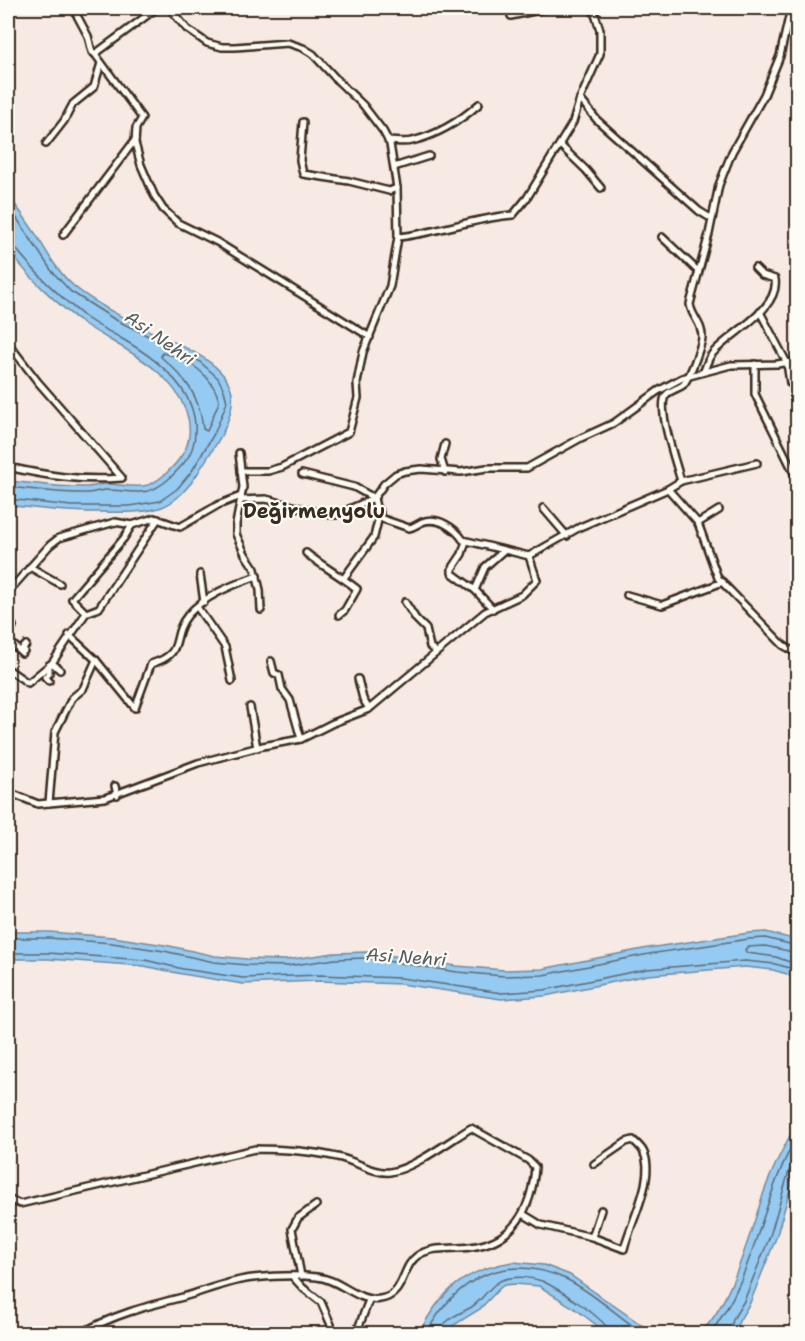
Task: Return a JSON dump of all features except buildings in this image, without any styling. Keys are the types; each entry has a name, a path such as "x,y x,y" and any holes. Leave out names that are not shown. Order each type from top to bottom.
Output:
{"street":[{"path":"73,8 88,36 92,52 142,118 136,128 135,140 141,165 163,209 178,223 218,242 370,337"},
{"path":"95,54 157,8"},
{"path":"169,8 187,29 207,43 222,47 288,43 313,54 363,105 388,141 394,167 398,237 390,286 363,352 357,383 356,408 349,432 282,467 268,471 241,471"},
{"path":"511,16 548,8"},
{"path":"398,237 416,235 486,217 513,215 527,198 573,122 580,99 600,54 600,30 593,8"},
{"path":"681,481 664,415 664,400 667,394 685,383 702,339 702,331 690,309 690,304 719,185 732,152 764,95 780,56 790,8"},
{"path":"46,144 64,121 73,104 94,87 101,63"},
{"path":"580,99 597,120 699,211 712,219"},
{"path":"388,141 410,141 440,130 464,118 479,104"},
{"path":"303,122 300,160 303,174 389,190 397,188"},
{"path":"63,235 135,140"},
{"path":"560,145 586,170 601,189"},
{"path":"394,167 429,156"},
{"path":"662,237 698,271"},
{"path":"704,371 711,355 769,302 776,287 775,279 762,275 755,268"},
{"path":"760,312 787,363 790,383 798,383"},
{"path":"8,343 38,382 122,478 91,480 54,477 8,467"},
{"path":"8,592 59,538 115,522 132,525 154,518 180,527 218,505 241,498 266,499 320,513 336,514 374,498 384,484 400,472 416,469 461,472 487,468 527,468 581,438 606,428 658,391 688,376 731,365 798,361"},
{"path":"755,364 754,394 798,481"},
{"path":"445,444 441,459 445,472"},
{"path":"239,453 243,487 236,534 255,569 261,610"},
{"path":"380,518 409,528 428,521 447,525 456,530 466,541 529,556 580,527 668,489 681,481 757,463"},
{"path":"302,474 354,487 374,498 380,512 374,537 344,578"},
{"path":"668,489 698,523 718,578 783,645 798,654"},
{"path":"543,508 567,536"},
{"path":"698,523 719,510"},
{"path":"8,669 28,683 50,664 86,614 99,608 158,519"},
{"path":"86,614 72,599 124,538 132,525"},
{"path":"466,541 452,573 475,590 493,609"},
{"path":"475,590 485,567 503,551"},
{"path":"306,553 322,566 344,578 357,590 345,610 339,615"},
{"path":"8,792 38,804 87,801 117,795 198,763 301,739 369,709 485,612 522,595 537,580 529,556"},
{"path":"30,567 60,584"},
{"path":"200,574 204,602"},
{"path":"69,635 96,660 135,708 151,664 171,656 188,616 204,602 230,586 257,576"},
{"path":"627,595 662,605 723,582"},
{"path":"405,602 426,629 430,647 436,652"},
{"path":"197,607 225,647 232,681"},
{"path":"8,618 13,626 8,638 22,653 26,645"},
{"path":"49,803 55,732 72,698 83,688 96,660"},
{"path":"271,661 274,673 279,675 282,689 290,699 301,739"},
{"path":"50,664 60,670"},
{"path":"49,681 45,677 49,673 50,664"},
{"path":"358,679 363,699 369,709"},
{"path":"250,707 256,748"},
{"path":"115,786 117,795"},
{"path":"8,1199 20,1204 30,1202 255,1149 275,1149 337,1157 388,1172 404,1168 471,1128 528,1160 535,1167 530,1199 523,1214 507,1233 496,1240 468,1248 432,1249 420,1254 409,1265 404,1280 396,1291 384,1299 369,1300 332,1280 319,1277 252,1278 129,1311 80,1334"},
{"path":"523,1214 542,1225 592,1237 624,1249 647,1177 643,1151 633,1140 626,1142 594,1164"},
{"path":"301,1276 292,1229 298,1218 316,1205"},
{"path":"592,1237 601,1210"},
{"path":"293,1277 321,1302 335,1334"},
{"path":"356,1334 369,1300"}],"water":[{"name":"Asi Nehri","path":"8,195 54,263 75,287 115,313 200,355 225,377 231,389 232,404 227,423 195,478 167,505 147,511 86,512 8,505 8,481 76,487 107,484 143,486 153,483 172,468 185,450 189,439 189,422 178,395 156,370 75,317 44,290 16,259 7,239"},
{"path":"8,932 49,932 113,937 215,956 247,959 286,960 334,953 368,952 457,966 504,970 542,969 648,948 766,932 797,940 797,982 787,974 745,967 648,975 545,996 501,999 401,984 319,981 243,984 144,966 48,959 8,959"},
{"path":"797,1123 797,1166 776,1238 750,1303 739,1321 736,1333 699,1333 721,1306 730,1287 747,1245 768,1180"},
{"path":"513,1262 544,1265 570,1275 653,1333 607,1333 574,1308 539,1286 515,1284 504,1285 480,1309 444,1333 419,1333 436,1305 456,1284 481,1270"}],"district":[{"name":"Değirmenyolu","path":"314,511"}]}
